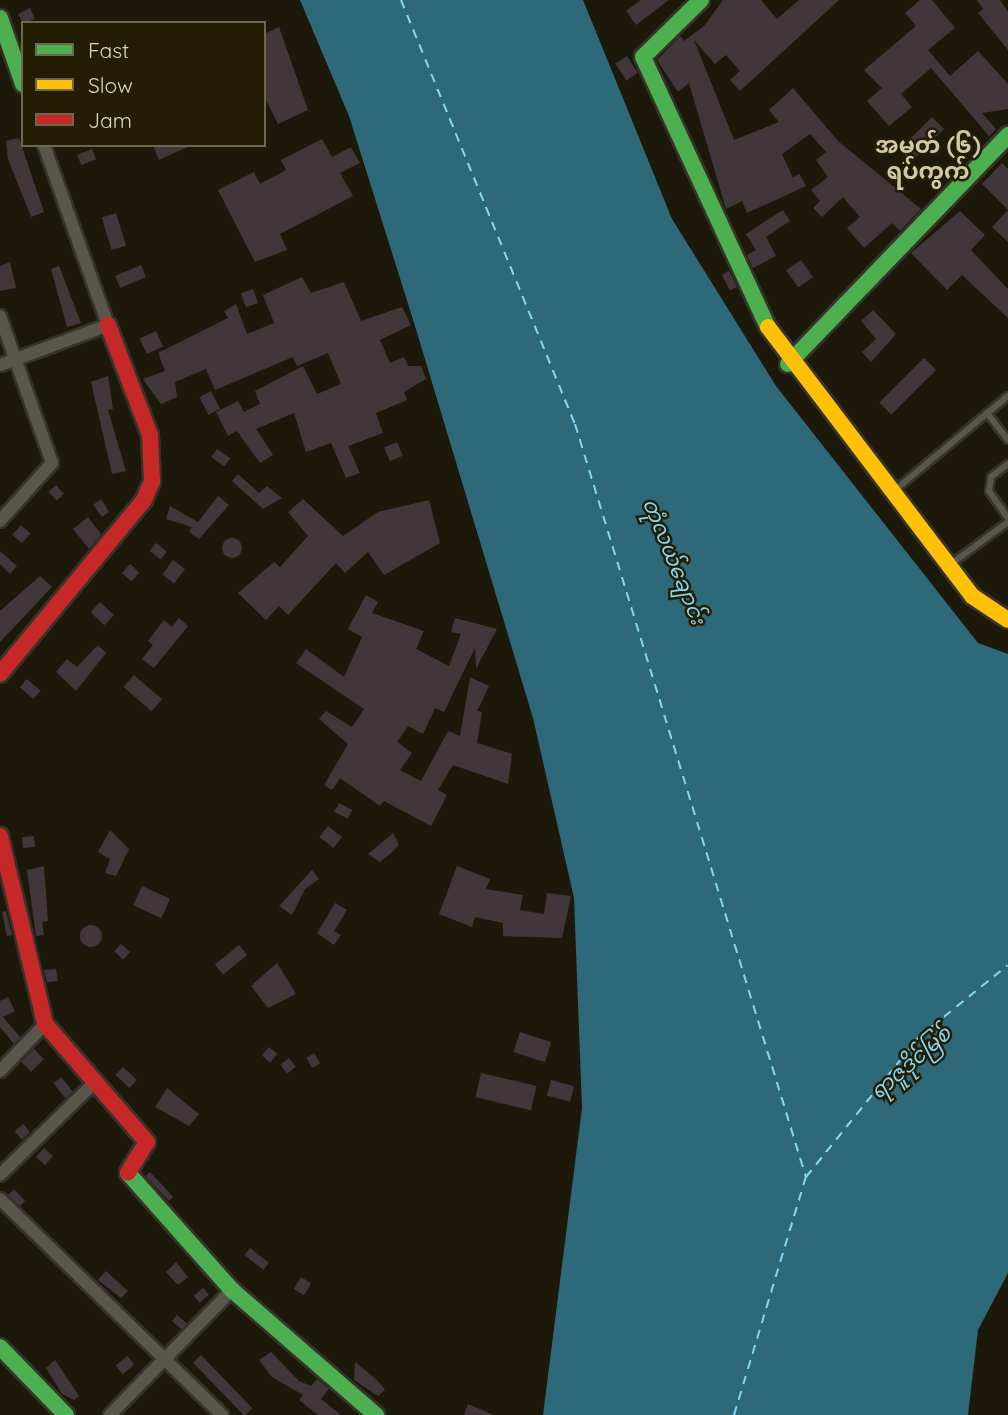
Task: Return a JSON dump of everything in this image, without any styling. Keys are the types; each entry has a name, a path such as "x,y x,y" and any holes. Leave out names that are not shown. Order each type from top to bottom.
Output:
{"street":[{"path":"701,0 643,57 788,364 948,566 984,607 1008,620"},
{"path":"0,18 21,78"},
{"path":"788,364 1008,135"},
{"path":"0,674 144,500 152,481 150,435 45,147"},
{"path":"0,316 52,463 0,521"},
{"path":"0,365 108,325"},
{"path":"0,836 45,1024 93,1084 147,1143 128,1173 232,1290 376,1415"},
{"path":"0,1071 45,1024"},
{"path":"0,1175 93,1084"},
{"path":"0,1199 222,1415"},
{"path":"110,1415 232,1290"},
{"path":"0,1347 66,1415"}],"lane":[{"path":"891,494 1008,396"},
{"path":"987,413 1008,440"},
{"path":"948,566 1008,520 989,491 991,477 1008,464"}],"water":[{"path":"300,0 583,0 672,219 776,386 978,643 1008,654 1008,1273 978,1330 968,1415 543,1415 582,1108 574,898 533,718 415,326 349,116"}],"building":[{"path":"641,0 669,0 636,25 626,11"},
{"path":"723,0 761,0 777,19 799,0 839,0 740,91 730,80 740,71 726,55 715,64 694,40 734,140 779,122 769,110 793,88 838,141 921,209 900,231 892,223 864,248 847,228 860,217 843,197 822,217 813,208 820,201 811,190 828,177 816,160 826,152 810,134 782,154 793,178 799,174 806,186 747,213 742,201 726,209 689,83 678,92 657,60 680,36 684,41 704,26"},
{"path":"920,0 932,0 955,28 928,50 950,76 978,51 1008,84 1008,109 982,113 996,129 989,136 931,68 901,94 912,107 889,126 867,101 882,88 864,70 916,26 905,13"},
{"path":"977,0 1000,0 1008,11 1008,50 978,13 983,9"},
{"path":"30,8 35,19 22,21 18,14"},
{"path":"279,27 308,110 278,124 266,100 266,33"},
{"path":"627,56 638,73 626,80 615,64"},
{"path":"932,117 944,129 916,157 904,145"},
{"path":"19,138 44,212 31,217 8,159 6,141"},
{"path":"322,139 332,157 351,147 360,163 340,173 353,196 280,234 287,250 255,262 218,190 254,172 260,184 286,170 281,160"},
{"path":"154,147 188,147 159,160"},
{"path":"92,149 96,159 81,165 77,155"},
{"path":"1002,163 1008,169 1008,210 982,184"},
{"path":"783,210 790,221 766,237 776,256 753,268 747,255 756,250 746,234"},
{"path":"1008,210 1008,242 992,227"},
{"path":"960,211 985,235 971,250 1008,289 1008,318 962,275 947,290 911,253"},
{"path":"116,213 126,246 112,250 102,217"},
{"path":"801,260 813,277 798,288 786,270"},
{"path":"10,262 16,288 0,291 0,266"},
{"path":"141,265 146,277 120,288 115,276"},
{"path":"59,266 81,323 67,327 51,269"},
{"path":"729,271 737,287 730,291 722,275"},
{"path":"302,277 311,293 344,282 361,321 402,307 411,325 380,340 390,363 404,357 408,366 421,366 426,379 404,392 407,400 376,413 383,433 348,446 360,473 346,478 331,443 306,452 294,413 256,429 273,455 260,463 237,431 228,436 216,412 238,401 244,412 260,404 255,391 303,366 317,394 341,384 328,353 297,366 293,357 215,390 206,369 175,382 177,397 161,404 143,379 165,371 158,353 228,318 224,311 236,304 247,334 274,323 263,295"},
{"path":"253,289 258,303 246,308 241,293"},
{"path":"873,310 896,334 871,362 862,352 876,339 861,321"},
{"path":"156,331 163,346 147,354 140,339"},
{"path":"924,358 936,370 891,415 879,403"},
{"path":"108,376 113,409 108,410 126,471 112,474 91,382"},
{"path":"211,391 220,409 208,415 199,397"},
{"path":"397,442 403,456 390,461 384,447"},
{"path":"217,449 230,458 224,466 211,457"},
{"path":"238,474 259,493 267,486 282,498 263,509 232,481"},
{"path":"56,485 64,494 57,501 49,492"},
{"path":"218,496 229,505 199,539 189,532 192,527 166,519 170,506 198,522"},
{"path":"101,499 109,512 102,517 93,505"},
{"path":"303,499 343,536 378,512 429,500 440,543 384,575 368,552 345,573 336,563 288,615 279,606 266,620 238,593 274,562 280,567 308,536 288,512"},
{"path":"88,517 101,534 89,549 73,529"},
{"path":"21,525 31,534 22,543 12,535"},
{"path":"232,538 239,541 242,548 239,555 232,558 225,555 222,548 225,541"},
{"path":"156,543 167,552 161,560 150,551"},
{"path":"0,551 17,566 10,574 0,564"},
{"path":"173,560 185,569 174,583 162,574"},
{"path":"130,564 140,573 132,582 122,573"},
{"path":"40,576 52,587 0,642 0,611"},
{"path":"366,595 378,602 372,613 424,631 416,649 449,666 461,634 451,632 455,618 497,629 476,669 475,648 444,712 435,708 423,734 408,726 397,742 412,753 400,770 421,781 448,731 460,736 470,677 489,686 477,711 482,712 477,743 512,754 508,784 453,765 438,790 447,795 431,826 384,801 380,806 340,778 332,790 324,785 348,744 319,719 326,711 352,727 364,709 296,663 306,649 344,677 362,637 348,629"},
{"path":"100,602 114,615 104,625 90,612"},
{"path":"179,618 188,626 154,668 142,659 153,645 148,641 164,620 172,627"},
{"path":"98,645 106,653 76,691 56,672 67,659 77,667"},
{"path":"134,675 162,699 151,711 124,687"},
{"path":"27,679 41,691 33,699 20,687"},
{"path":"339,803 352,810 348,819 334,812"},
{"path":"328,826 342,837 334,848 319,837"},
{"path":"110,830 129,849 116,876 105,873 110,859 98,852"},
{"path":"393,833 399,845 391,853 380,862 368,854"},
{"path":"34,836 35,847 23,848 22,837"},
{"path":"44,866 48,921 42,922 44,935 36,936 27,870"},
{"path":"457,866 490,879 486,889 523,895 520,910 544,914 547,893 571,896 562,938 503,936 503,923 475,917 472,927 439,914"},
{"path":"312,870 319,879 305,889 292,915 279,906"},
{"path":"142,886 170,899 161,918 133,905"},
{"path":"335,903 347,910 334,931 341,935 334,945 317,933"},
{"path":"6,911 12,935 7,936 2,912"},
{"path":"91,925 99,928 102,936 99,944 91,947 83,944 80,936 83,928"},
{"path":"121,944 130,952 123,959 114,951"},
{"path":"239,945 247,955 223,975 215,965"},
{"path":"277,963 296,994 268,1008 251,986"},
{"path":"56,969 58,981 47,982 44,970"},
{"path":"8,997 15,1011 3,1017 20,1037 14,1044 0,1027 0,1001"},
{"path":"520,1032 551,1042 545,1062 514,1052"},
{"path":"269,1047 277,1054 270,1063 262,1055"},
{"path":"34,1049 44,1059 31,1072 21,1062"},
{"path":"314,1053 320,1063 312,1068 306,1058"},
{"path":"289,1058 296,1067 287,1073 280,1065"},
{"path":"123,1067 137,1080 129,1088 115,1075"},
{"path":"481,1073 537,1086 531,1110 475,1097"},
{"path":"61,1077 73,1092 65,1098 53,1083"},
{"path":"551,1080 574,1086 570,1102 547,1095"},
{"path":"167,1088 199,1114 189,1126 155,1107"},
{"path":"23,1124 30,1132 22,1140 15,1131"},
{"path":"44,1148 53,1156 45,1165 36,1157"},
{"path":"150,1172 173,1197 169,1201 146,1176"},
{"path":"14,1189 25,1201 20,1206 8,1195"},
{"path":"250,1248 269,1263 263,1270 244,1255"},
{"path":"176,1262 188,1277 178,1285 166,1272"},
{"path":"106,1271 128,1291 121,1298 98,1280"},
{"path":"301,1277 311,1283 304,1295 294,1289"},
{"path":"203,1288 209,1295 200,1303 194,1296"},
{"path":"177,1315 187,1323 182,1329 172,1321"},
{"path":"271,1352 299,1381 311,1386 317,1379 329,1389 321,1399 341,1415 318,1415 299,1400 303,1395 272,1377 259,1360"},
{"path":"201,1355 252,1408 244,1415 193,1363"},
{"path":"127,1356 134,1364 123,1374 116,1366"},
{"path":"55,1360 79,1396 74,1400 62,1394 46,1368"},
{"path":"355,1362 385,1390 378,1396 354,1380"},
{"path":"468,1404 494,1415 464,1415"}],"ferry route":[{"path":"401,0 575,424 806,1177"},
{"path":"734,1415 806,1177 919,1037 1008,965"}],"traffic: fast":[{"path":"701,0 643,57 768,327"},
{"path":"0,18 21,78"},
{"path":"788,364 1008,135"},
{"path":"128,1173 232,1290 376,1415"},
{"path":"0,1347 66,1415"}],"traffic: slow":[{"path":"768,327 972,596 1008,620"}],"traffic: jam":[{"path":"0,674 144,500 152,481 150,435 108,325"},
{"path":"0,836 45,1024 147,1142 128,1173"}],"district":[{"name":"အမှတ် (၆) ရပ်ကွက်","path":"928,158"}],"water label":[{"name":"တုံလယ်ချောင်း","path":"675,561"},
{"name":"ရာဇူဒိုင်မြစ်","path":"910,1062"}]}
